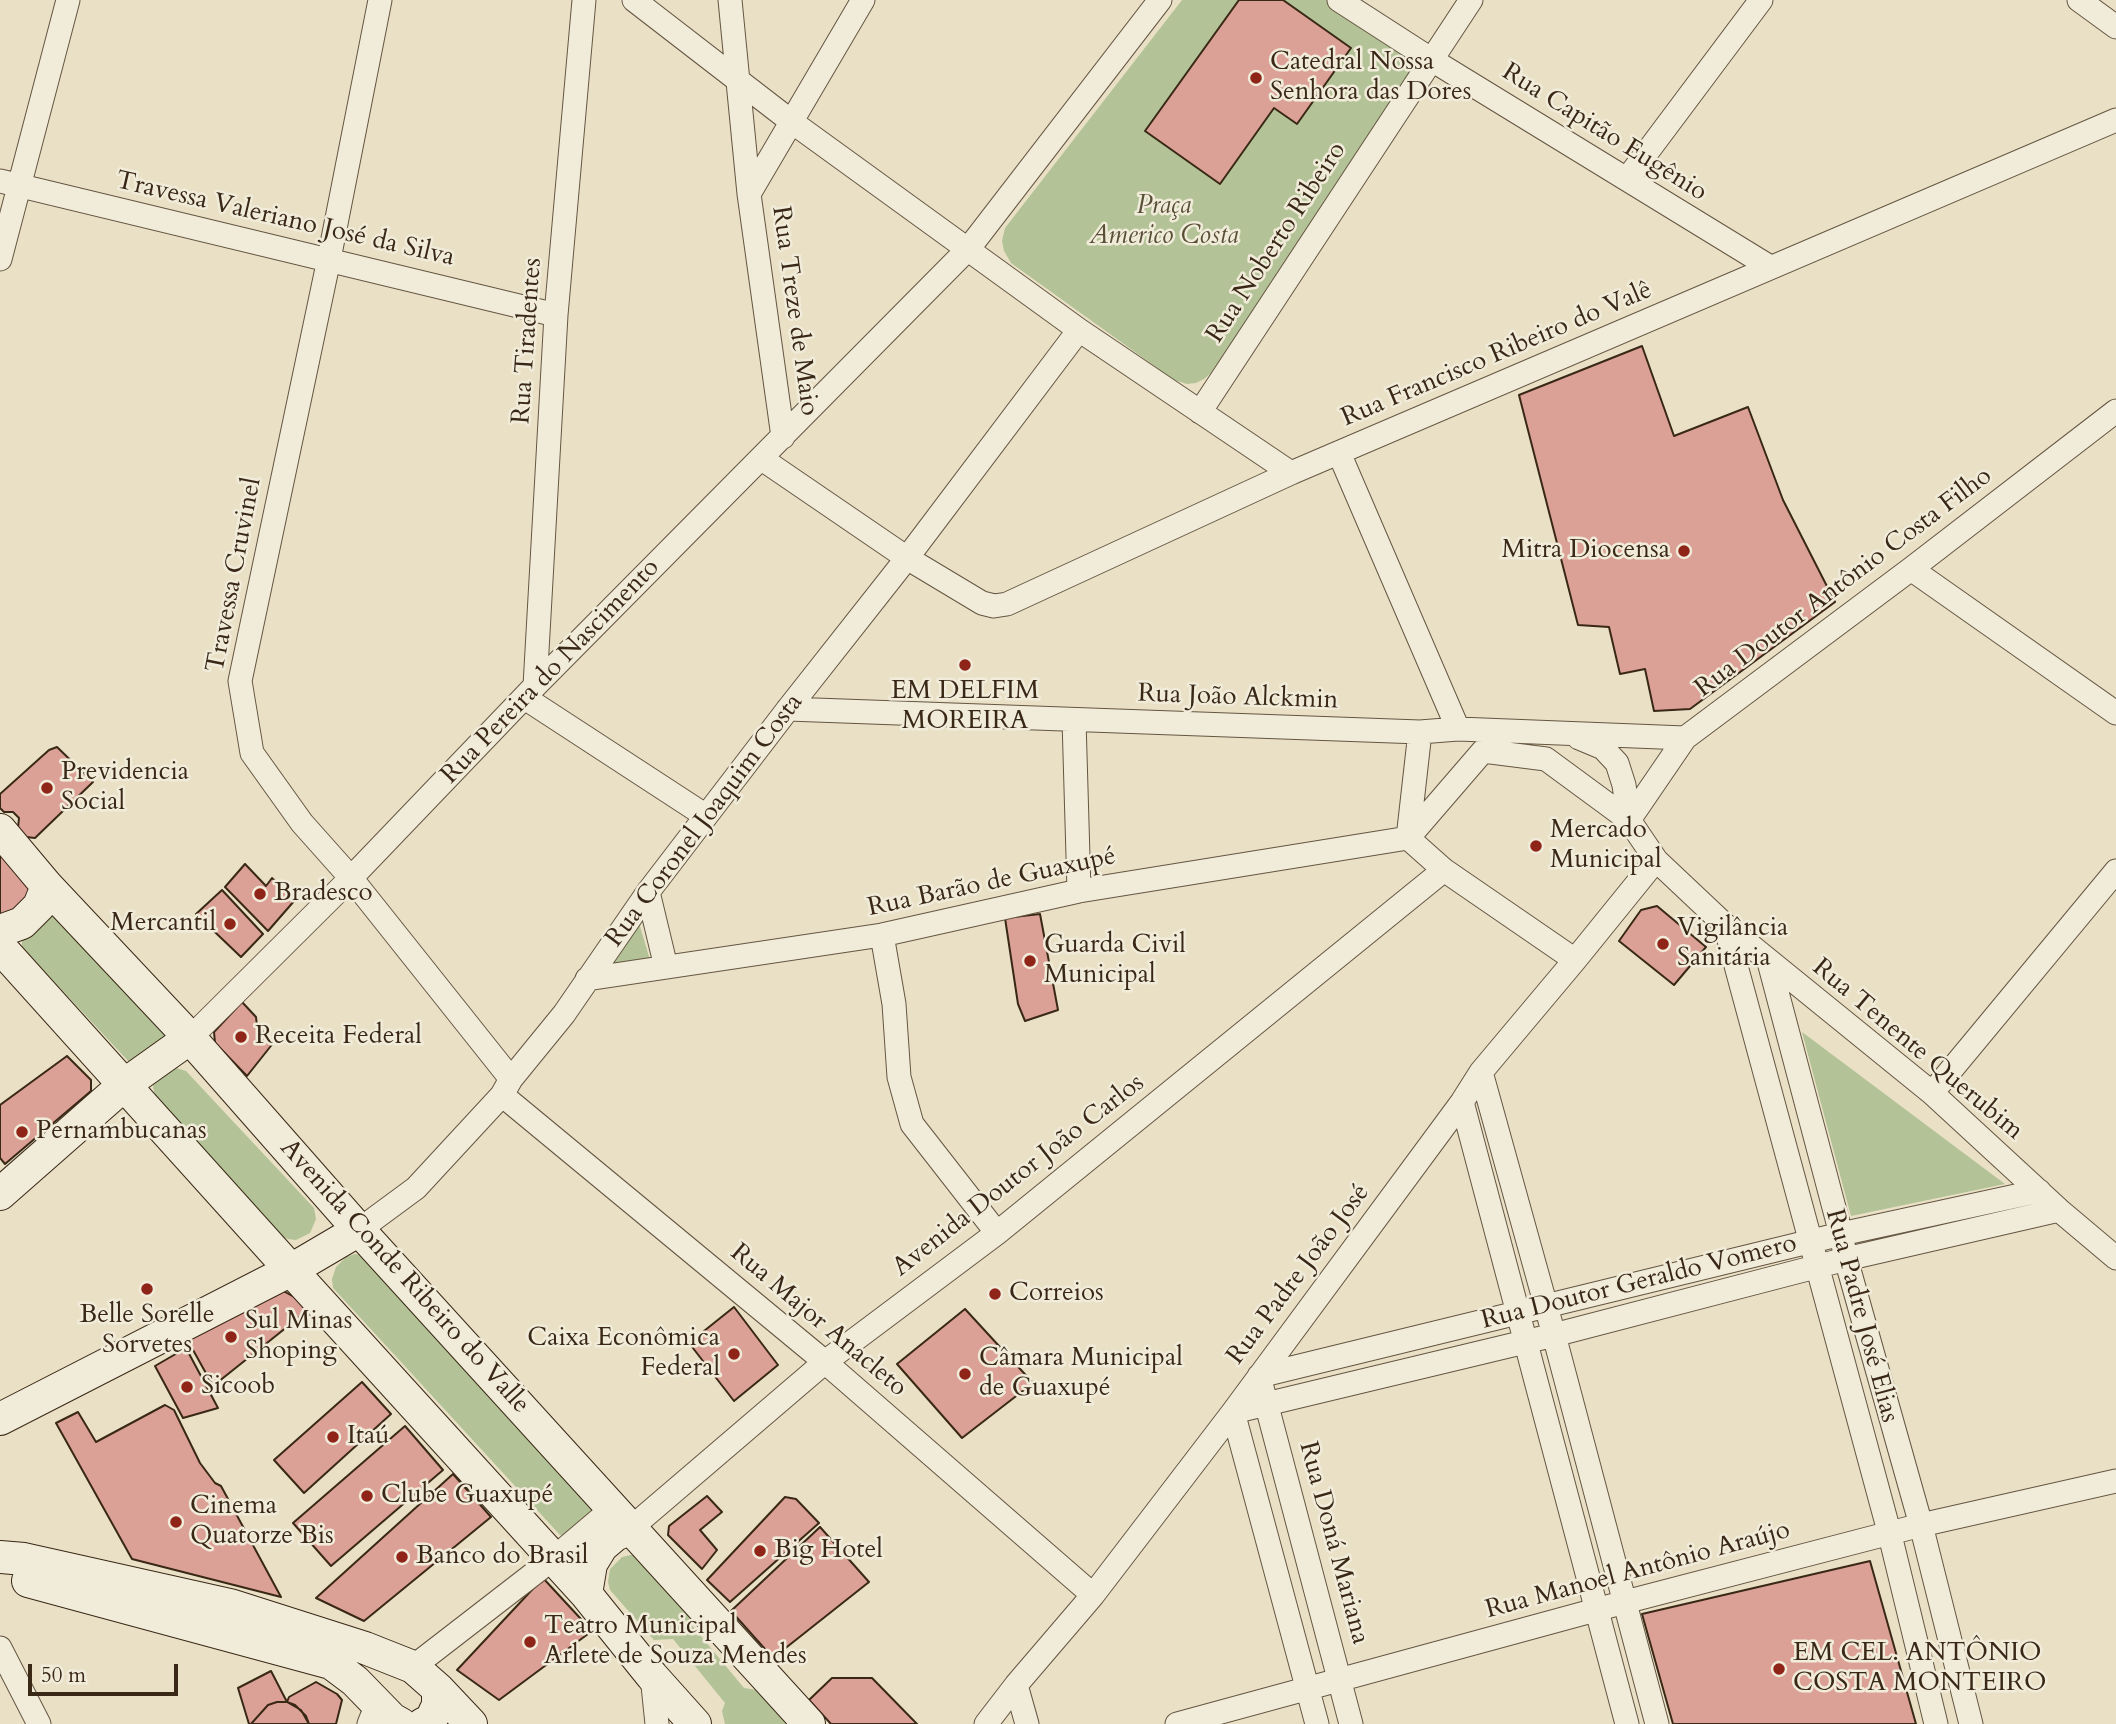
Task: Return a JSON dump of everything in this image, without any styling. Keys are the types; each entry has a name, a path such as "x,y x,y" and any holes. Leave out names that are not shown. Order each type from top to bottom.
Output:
{"main road":[{"name":"Avenida Conde Ribeiro do Valle","path":"0,830 47,886 190,1038 359,1230 809,1724"},
{"path":"0,931 22,923 39,906 47,886"},
{"path":"0,947 554,1558 695,1724"},
{"name":"Rua Pereira do Nascimento","path":"0,1194 124,1085 190,1038"},
{"name":"Rua Coronel Joaquim Costa","path":"0,1419 291,1270 359,1230"},
{"path":"586,1594 591,1564 602,1546 615,1535 622,1518"},
{"path":"0,1557 24,1559 230,1605 365,1648 410,1666 438,1689 471,1724"},
{"path":"0,1570 26,1580 331,1663 355,1681 373,1714 401,1724"},
{"path":"373,1714 384,1681 410,1666"},
{"path":"423,1724 431,1720 438,1705 438,1689"}],"street":[{"path":"0,260 9,183 68,0"},
{"name":"Travessa Cruvinel","path":"380,0 329,259 240,681 252,753 302,823 351,878 507,1087"},
{"name":"Rua Tiradentes","path":"530,692 556,315 584,0"},
{"path":"634,0 792,122 1079,330 1291,474"},
{"name":"Rua Treze de Maio","path":"730,0 749,194 783,436"},
{"name":"Rua Treze de Maio","path":"749,194 863,0"},
{"name":"Rua Pereira do Nascimento","path":"190,1038 351,878 530,692 969,248 1160,0"},
{"name":"Rua Capitão Eugênio","path":"1339,0 1770,267"},
{"name":"Rua Noberto Ribeiro","path":"1200,412 1471,0"},
{"path":"1627,179 1761,0"},
{"path":"2079,0 2116,27"},
{"name":"Rua Francisco Ribeiro do Valê","path":"762,459 907,558 982,603 994,606 1007,604 1339,453 2116,120"},
{"name":"Travessa Valeriano José da Silva","path":"9,183 556,315"},
{"name":"Rua Coronel Joaquim Costa","path":"359,1230 416,1188 507,1087 564,1014 648,892 907,558 1079,330"},
{"name":"Rua Doutor Antônio Costa Filho","path":"1629,820 1685,738 2116,411"},
{"path":"1339,453 1458,730"},
{"path":"1911,569 2116,713"},
{"path":"530,692 706,816"},
{"name":"Rua João Alckmin","path":"788,709 1420,732 1458,730 1685,738"},
{"path":"1074,720 1079,891"},
{"path":"1408,838 1420,732"},
{"path":"1571,734 1603,748 1617,763 1624,785 1629,820"},
{"path":"1408,838 1483,751 1546,759 1629,820"},
{"name":"Rua Tenente Querubim","path":"1629,820 1656,860 1725,925 1932,1093 2059,1210 2116,1258"},
{"path":"1408,838 1444,870 1575,960"},
{"name":"Rua Barão de Guaxupé","path":"587,979 882,936 1079,891 1408,838"},
{"name":"Rua Padre João José","path":"986,1724 1093,1595 1233,1412 1462,1102 1481,1072 1656,860"},
{"name":"Avenida Doutor João Carlos","path":"410,1666 554,1558 622,1518 997,1233 1444,870"},
{"path":"1932,1093 2116,871"},
{"path":"648,892 666,967"},
{"name":"Rua Padre José Elias","path":"1725,925 1890,1535 1936,1724"},
{"path":"882,936 894,1004 899,1077 912,1124 997,1233"},
{"name":"Rua Padre José Elias","path":"1769,962 1846,1259 1921,1525 1970,1724"},
{"path":"1481,1072 1657,1724"},
{"name":"Rua Major Anacleto","path":"507,1087 1093,1595"},
{"path":"1462,1102 1627,1724"},
{"name":"Rua Doutor Geraldo Vomero","path":"1259,1376 1841,1234 2039,1191"},
{"name":"Rua Doutor Geraldo Vomero","path":"1233,1412 1554,1335 1846,1259 2059,1210"},
{"name":"Rua Doná Mariana","path":"1259,1376 1351,1724"},
{"path":"1233,1412 1317,1724"},
{"name":"Rua Manoel Antônio Araújo","path":"1177,1724 1921,1525 2116,1481"},
{"path":"0,1648 39,1724"},
{"path":"652,1676 657,1724"},
{"path":"1016,1685 1027,1724"}],"green space":[{"name":"Praça Americo Costa","path":"1182,0 1330,0 1419,60 1211,373 1196,383 1187,384 1174,380 1011,263 1002,241 1005,228"},
{"path":"50,914 54,914 166,1034 166,1039 129,1062 22,947 22,934"},
{"path":"639,923 650,960 608,965"},
{"path":"1802,1032 2005,1184 1851,1216"},
{"path":"173,1067 186,1071 314,1208 316,1219 310,1233 296,1240 281,1236 156,1100 154,1080"},
{"path":"364,1255 598,1506 569,1537 560,1535 333,1288 332,1279 336,1267 346,1257"},
{"path":"635,1554 692,1614 690,1623 744,1688 757,1690 787,1724 725,1724 722,1711 725,1703 673,1639 654,1640 610,1590 610,1569 622,1557"}],"building":[{"name":"Catedral Nossa Senhora das Dores","path":"1239,0 1283,0 1351,48 1297,124 1274,108 1220,184 1145,131"},
{"name":"Mitra Diocensa","path":"1642,346 1674,436 1748,407 1783,500 1835,602 1690,709 1654,711 1645,669 1620,674 1609,627 1578,625 1519,395"},
{"name":"Previdencia Social","path":"57,747 93,782 35,838 26,837 18,828 19,818 13,812 4,812 0,808 0,794 49,750"},
{"path":"0,842 30,883 27,910 0,915"},
{"name":"Bradesco","path":"245,864 266,886 272,878 295,900 268,931 225,887"},
{"name":"Mercantil","path":"222,890 263,934 241,957 196,914"},
{"name":"Vigilância Sanitária","path":"1657,906 1706,947 1674,985 1619,941 1641,910"},
{"name":"Guarda Civil Municipal","path":"1040,914 1058,1010 1025,1021 1018,1004 1005,918"},
{"name":"Receita Federal","path":"242,1002 256,1017 257,1026 274,1042 247,1076 215,1043 214,1032"},
{"name":"Pernambucanas","path":"67,1056 91,1080 91,1091 5,1164 0,1158 0,1105"},
{"name":"Sul Minas Shoping","path":"271,1284 312,1307 213,1386 182,1330"},
{"name":"Caixa Econômica Federal","path":"734,1307 778,1365 734,1401 689,1343"},
{"name":"Câmara Municipal de Guaxupé","path":"965,1309 1033,1383 962,1438 897,1364"},
{"name":"Sicoob","path":"186,1348 218,1408 183,1418 155,1366"},
{"name":"Itaú","path":"362,1382 391,1414 304,1493 274,1460"},
{"name":"Cinema Quatorze Bis","path":"165,1405 174,1410 200,1463 215,1483 221,1486 281,1597 132,1559 56,1423 78,1412 96,1442"},
{"name":"Clube Guaxupé","path":"405,1426 443,1470 331,1566 293,1523"},
{"name":"Banco do Brasil","path":"453,1474 491,1517 364,1621 316,1598"},
{"path":"707,1496 722,1512 700,1530 717,1550 702,1569 668,1535 669,1526"},
{"name":"Big Hotel","path":"785,1497 796,1499 819,1523 730,1602 707,1580"},
{"path":"820,1527 869,1582 773,1658 731,1611"},
{"name":"EM CEL. ANTÔNIO COSTA MONTEIRO","path":"1870,1561 1916,1724 1673,1724 1642,1614"},
{"name":"Teatro Municipal Arlete de Souza Mendes","path":"543,1578 592,1631 499,1700 457,1670"},
{"path":"271,1671 287,1702 268,1705 249,1724 238,1688"},
{"path":"832,1678 872,1678 917,1724 831,1724 809,1700"},
{"path":"316,1682 342,1700 336,1724 309,1724 301,1710 287,1702 289,1697"},
{"path":"277,1702 295,1705 306,1716 309,1724 251,1724 268,1705"}],"place":[{"name":"Catedral Nossa Senhora das Dores","path":"1256,78"},
{"name":"Mitra Diocensa","path":"1684,551"},
{"name":"EM DELFIM MOREIRA","path":"965,665"},
{"name":"Previdencia Social","path":"47,788"},
{"name":"Mercado Municipal","path":"1536,846"},
{"name":"Bradesco","path":"260,894"},
{"name":"Mercantil","path":"230,924"},
{"name":"Vigilância Sanitária","path":"1663,944"},
{"name":"Guarda Civil Municipal","path":"1030,961"},
{"name":"Receita Federal","path":"241,1037"},
{"name":"Pernambucanas","path":"22,1132"},
{"name":"Belle Sorelle Sorvetes","path":"147,1289"},
{"name":"Correios","path":"995,1294"},
{"name":"Sul Minas Shoping","path":"231,1337"},
{"name":"Caixa Econômica Federal","path":"734,1354"},
{"name":"Câmara Municipal de Guaxupé","path":"965,1374"},
{"name":"Sicoob","path":"187,1387"},
{"name":"Itaú","path":"333,1437"},
{"name":"Clube Guaxupé","path":"367,1496"},
{"name":"Cinema Quatorze Bis","path":"176,1522"},
{"name":"Big Hotel","path":"760,1551"},
{"name":"Banco do Brasil","path":"402,1557"},
{"name":"Teatro Municipal Arlete de Souza Mendes","path":"530,1642"},
{"name":"EM CEL. ANTÔNIO COSTA MONTEIRO","path":"1779,1669"}]}
